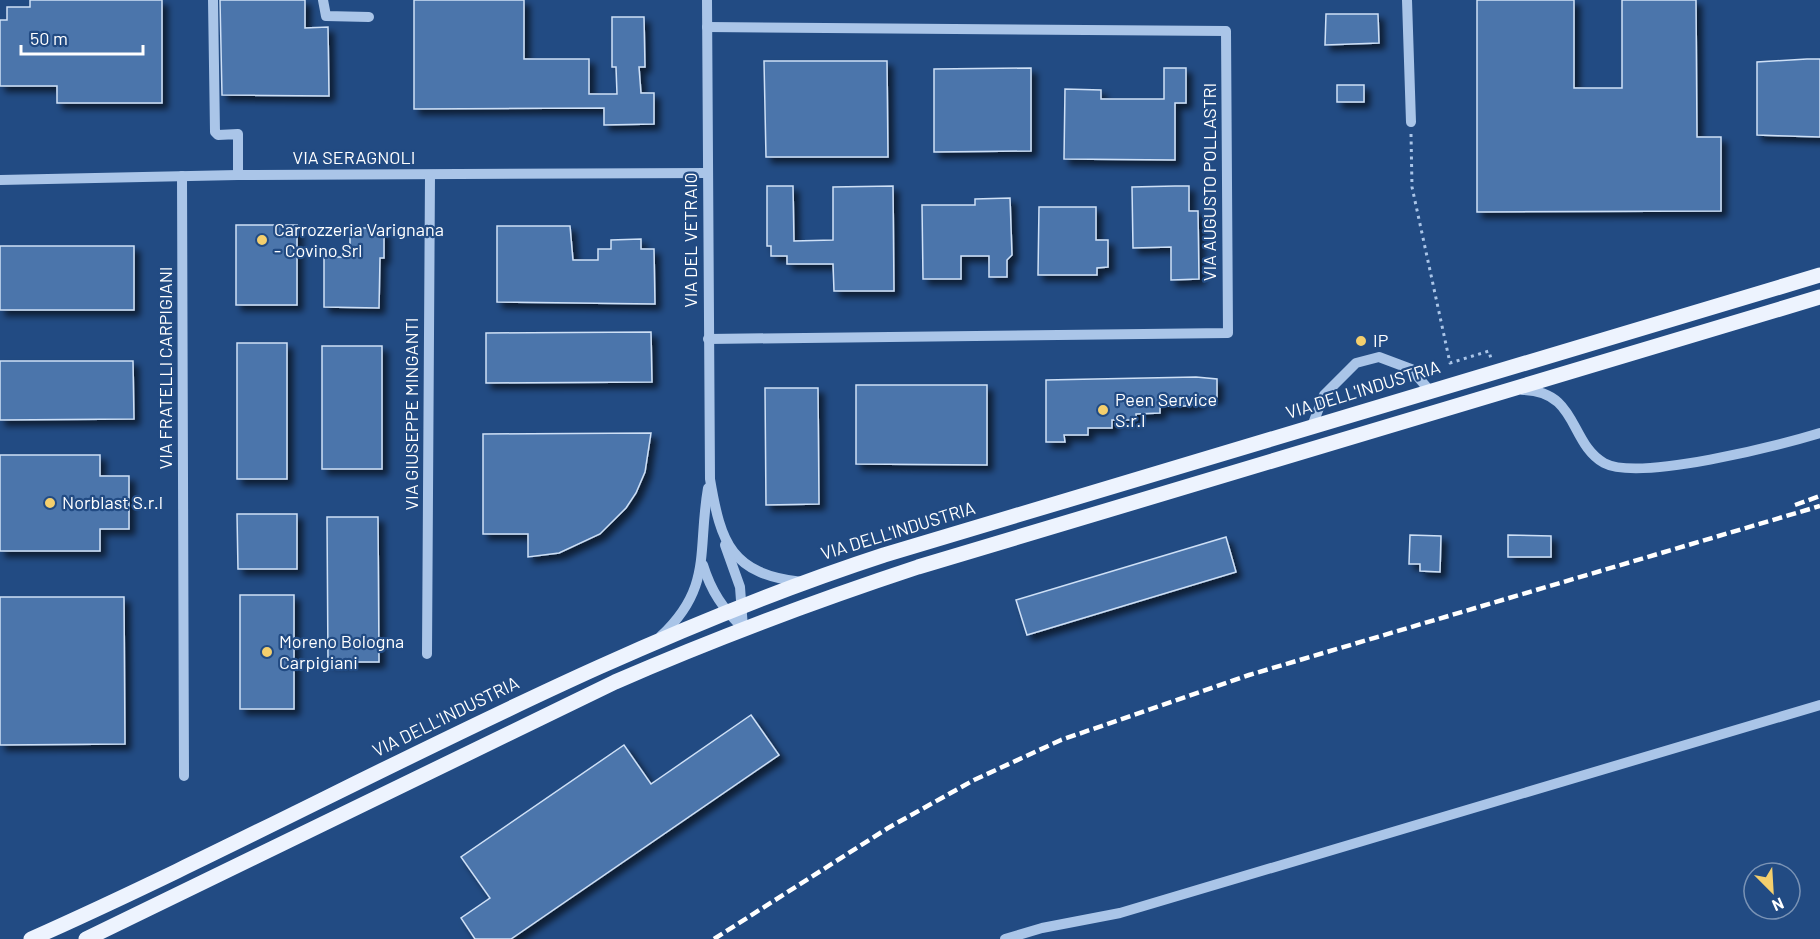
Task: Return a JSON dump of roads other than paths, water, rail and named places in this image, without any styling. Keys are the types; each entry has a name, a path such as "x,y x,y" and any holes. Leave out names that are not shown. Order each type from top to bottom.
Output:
{"main road":[{"name":"VIA DELL'INDUSTRIA","path":"31,939 545,690 659,638 802,582 894,552 1820,275"},
{"path":"86,939 615,682 743,628 918,567 1820,297"}],"street":[{"path":"213,0 215,132 218,135 238,135 238,175"},
{"path":"323,0 326,16 369,16"},
{"name":"VIA DEL VETRAIO","path":"707,0 710,479 721,534 740,587 743,628"},
{"path":"1407,0 1411,122"},
{"name":"VIA AUGUSTO POLLASTRI","path":"707,27 1226,31 1228,321 1228,333 708,339"},
{"name":"VIA SERAGNOLI","path":"0,180 238,175 708,173"},
{"name":"VIA GIUSEPPE MINGANTI","path":"427,654 430,175"},
{"name":"VIA FRATELLI CARPIGIANI","path":"182,176 183,776"},
{"path":"1312,426 1324,395 1356,363 1379,357 1411,369 1430,391"},
{"path":"1509,391 1536,390 1557,400 1596,456 1618,468 1694,462 1786,443 1820,433"},
{"name":"VIA DEL VETRAIO","path":"659,638 689,606 702,562 703,517 710,479"},
{"name":"VIA DEL VETRAIO","path":"721,534 743,562 762,574 802,582"},
{"name":"VIA DEL VETRAIO","path":"702,562 709,586 725,611 743,628"},
{"path":"1005,939 1042,928 1120,913 1820,705"}],"railway":[{"path":"1795,505 1820,496"},
{"path":"714,939 888,828 974,780 1061,740 1249,675 1820,506"}],"place":[{"name":"Carrozzeria Varignana - Covino Srl","path":"262,240"},
{"name":"IP","path":"1361,341"},
{"name":"Peen Service S.r.l","path":"1103,410"},
{"name":"Norblast S.r.l","path":"50,503"},
{"name":"Moreno Bologna Carpigiani","path":"267,652"}]}
